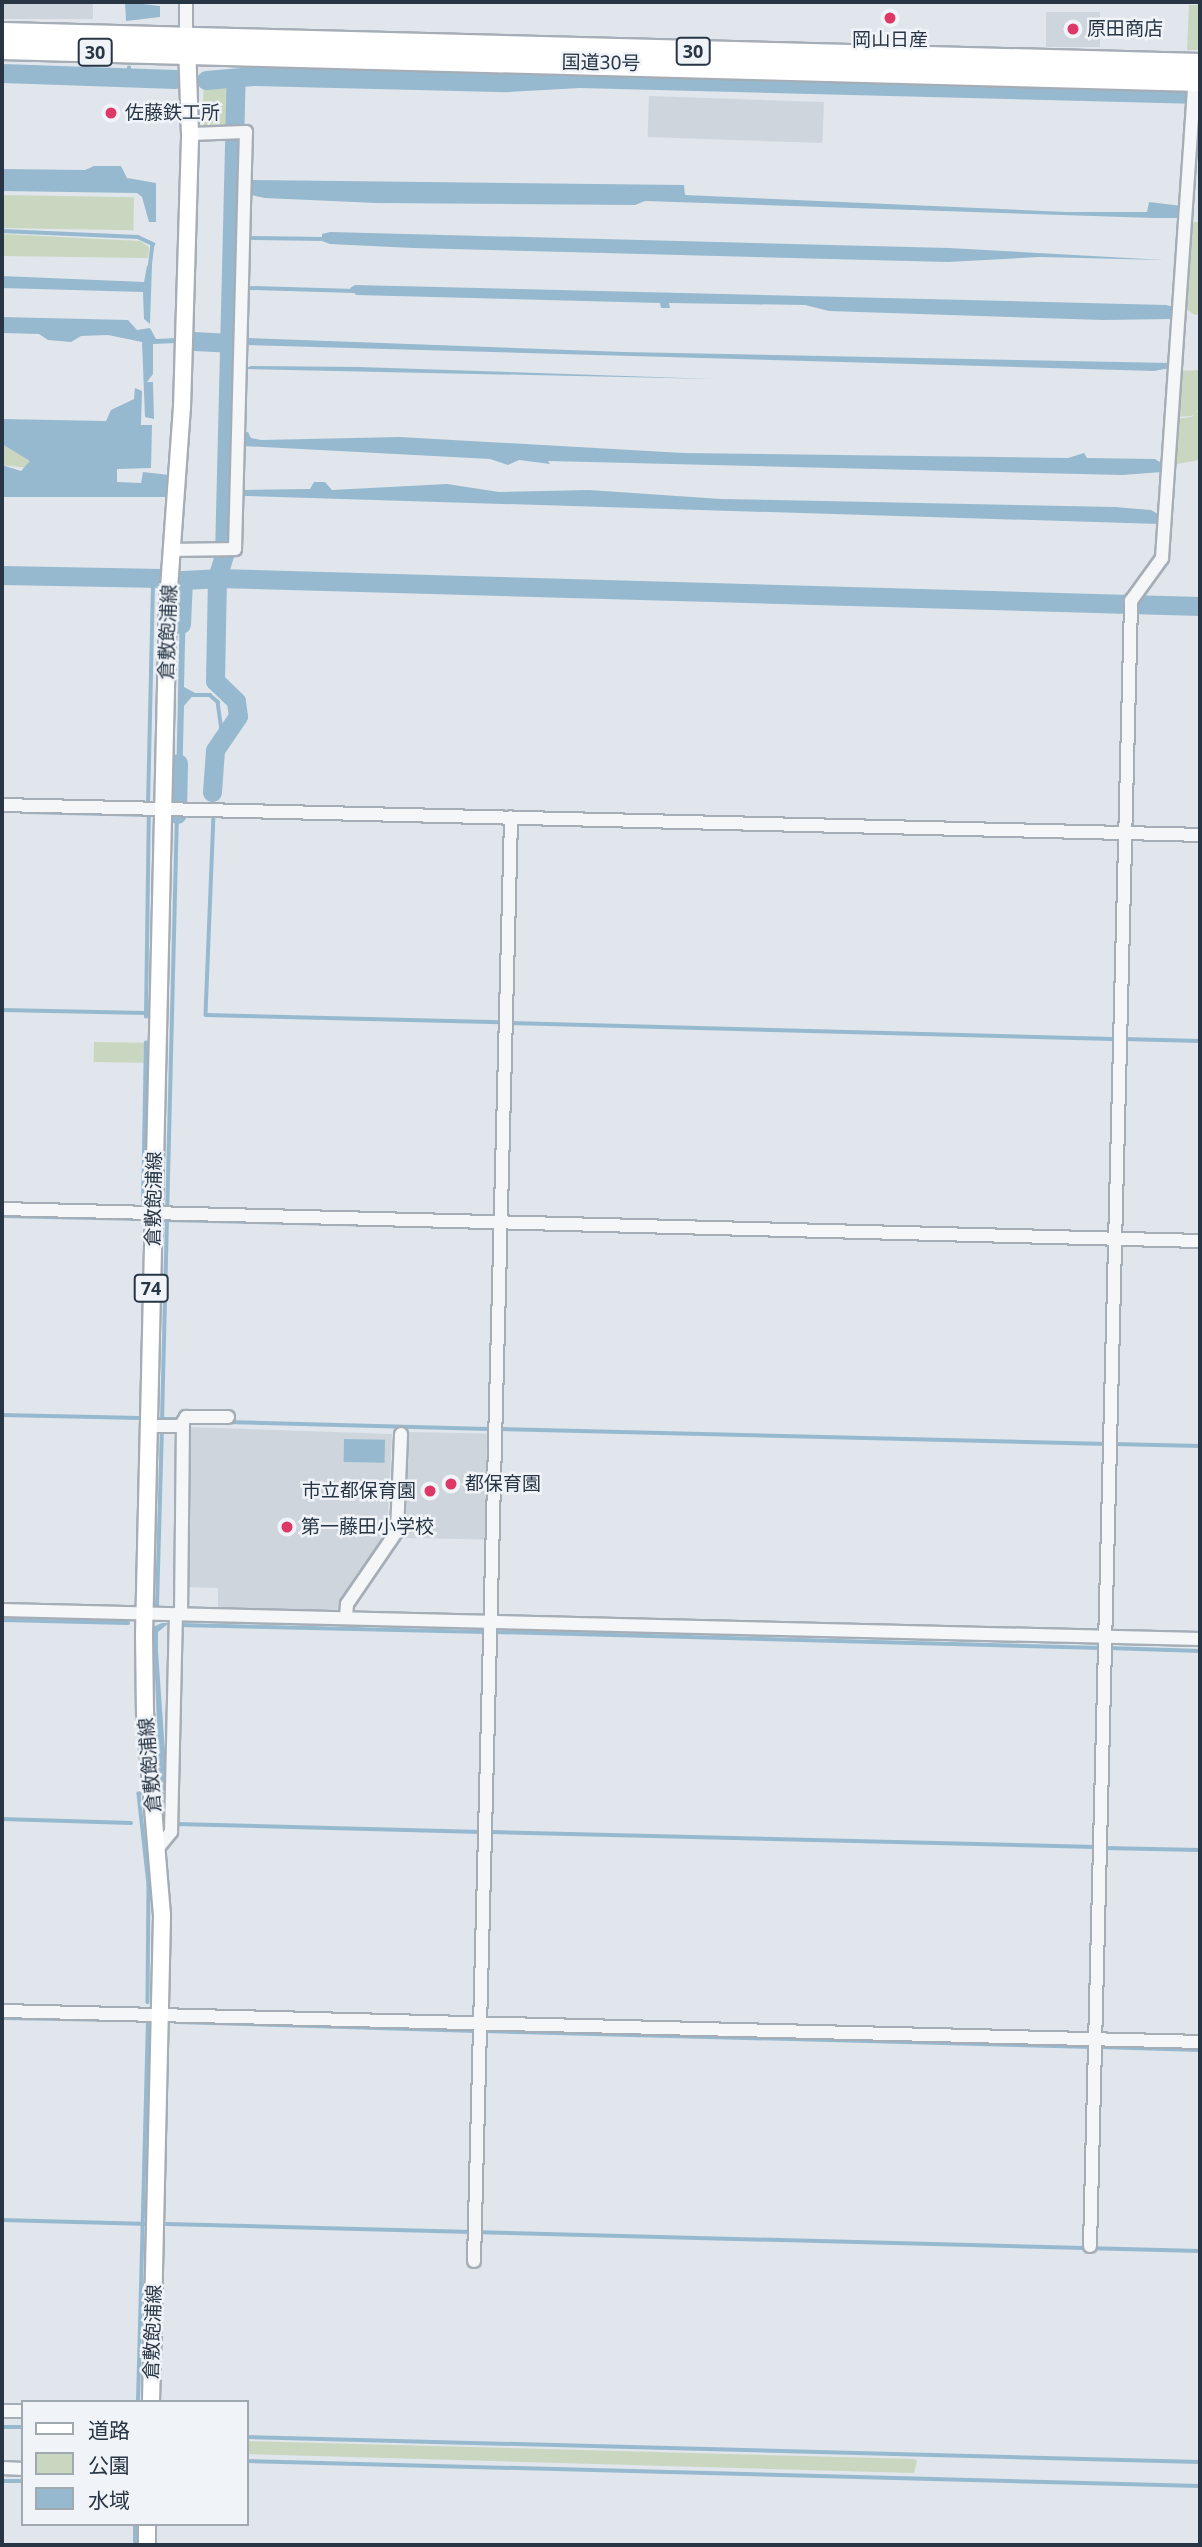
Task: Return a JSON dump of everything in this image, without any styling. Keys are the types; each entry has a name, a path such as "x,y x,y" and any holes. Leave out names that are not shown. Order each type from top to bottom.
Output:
{"highway":[{"name":"国道30号","path":"2,33 187,45 1197,75"},
{"name":"国道30号","path":"2,49 187,45"}],"main road":[{"name":"倉敷飽浦線","path":"151,2400 161,2014 158,1848 145,1714 144,1614 158,1426 163,1213 163,807 190,134 187,45"},
{"path":"147,2526 147,2545"}],"street":[{"path":"186,2 187,45"},
{"path":"1090,2246 1131,605 1161,558 1197,75"},
{"path":"173,550 235,550 246,132 190,134"},
{"path":"2,805 163,807 1126,837 1200,835"},
{"path":"474,2261 511,817"},
{"path":"2,1209 1200,1241"},
{"path":"158,1848 171,1832 183,1426 186,1417 228,1418"},
{"path":"158,1426 183,1426"},
{"path":"346,1618 347,1604 397,1531 401,1434"},
{"path":"2,1610 144,1614 177,1620 346,1618 1200,1639"},
{"path":"2,2011 161,2014 479,2030 1095,2045 1200,2042"},
{"path":"2,2411 21,2411"},
{"path":"2,2468 21,2469"}],"shaded area":[{"path":"2,2 93,2 93,19 2,19"},
{"name":"原田商店","path":"1046,12 1100,12 1100,47 1046,47"},
{"path":"649,96 824,102 822,143 648,137"},
{"name":"第一藤田小学校","path":"187,1427 392,1434 387,1535 335,1612 218,1609 218,1588 184,1587"},
{"path":"405,1432 487,1433 485,1539 403,1538"}],"green space":[{"path":"1189,5 1200,5 1200,50 1187,50"},
{"path":"204,87 231,89 228,130 201,128"},
{"path":"2,195 134,197 133,230 2,228"},
{"path":"1188,223 1200,223 1200,314 1195,315 1183,307"},
{"path":"2,234 140,241 149,247 148,258 2,256"},
{"path":"1200,370 1200,409 1191,416 1174,417 1178,371"},
{"path":"1195,412 1200,412 1200,460 1171,465 1174,419 1192,417"},
{"path":"2,444 31,461 28,468 2,465"},
{"path":"94,1042 144,1043 144,1063 94,1062"},
{"path":"248,2441 915,2459 917,2461 914,2473 248,2454"}],"water":[{"path":"125,2 160,6 160,17 126,21"},
{"path":"94,166 121,166 127,178 156,183 156,222 149,222 142,197 137,193 2,191 2,169 85,170"},
{"path":"251,180 684,185 685,195 1066,212 1147,212 1149,202 1182,206 1181,218 1154,218 645,201 635,205 376,203 265,198 251,195"},
{"path":"330,232 949,248 1164,260 1039,257 948,262 413,248 330,244 322,241 322,234"},
{"path":"152,265 150,324 144,319 143,292 2,288 2,276 144,282 147,266"},
{"path":"355,285 1166,305 1174,307 1174,315 1172,319 1103,320 829,311 805,305 669,303 670,308 661,308 660,303 356,295 350,288"},
{"path":"2,317 128,320 137,330 150,328 156,339 177,338 177,343 153,344 153,374 147,382 153,382 154,419 145,417 142,342 108,335 81,336 71,342 48,340 39,334 2,333"},
{"path":"249,338 624,352 1171,363 1170,368 1154,371 245,345"},
{"path":"251,366 359,367 714,379 244,369"},
{"path":"135,388 142,391 141,425 152,425 151,468 117,469 117,482 141,483 143,472 169,475 167,497 2,497 2,465 21,471 30,461 2,444 2,419 106,421 111,410 134,399"},
{"path":"248,432 251,438 261,440 400,437 683,453 1068,458 1084,453 1087,458 1155,459 1163,464 1162,472 1122,475 548,461 550,464 519,460 508,465 490,459 243,446 242,433"},
{"path":"314,482 325,482 332,490 447,484 499,492 589,490 721,499 1115,507 1151,510 1160,515 1159,524 244,496 243,490 310,489"},
{"path":"180,598 186,600 184,687 195,693 184,706 182,787 176,789"},
{"path":"344,1439 385,1440 385,1463 344,1462"},
{"path":"169,1623 158,1632 168,1795 160,1797 153,1627"}],"waterway":[{"path":"129,68 129,74"},
{"path":"2,73 175,79"},
{"path":"206,80 253,76 507,82 579,78 1200,94"},
{"path":"181,624 183,580 217,578 224,555 236,78"},
{"path":"2,231 138,237 153,244 150,267"},
{"path":"253,238 324,239"},
{"path":"251,288 354,291"},
{"path":"194,341 230,343"},
{"path":"2,575 162,578"},
{"path":"148,805 153,578"},
{"path":"212,792 215,750 238,716 236,701 215,681 217,578 1200,606"},
{"path":"192,695 210,695 218,702 223,737"},
{"path":"177,814 178,763"},
{"path":"25,812 150,815"},
{"path":"146,1017 149,813"},
{"path":"162,1422 177,814"},
{"path":"214,815 206,1015 501,1022"},
{"path":"2,1010 146,1013"},
{"path":"510,1023 1113,1039"},
{"path":"1124,1039 1200,1041"},
{"path":"143,1208 146,1043"},
{"path":"2,1216 142,1219"},
{"path":"164,1220 382,1225"},
{"path":"2,1415 140,1418"},
{"path":"160,1419 176,1419"},
{"path":"225,1422 488,1429"},
{"path":"157,1606 162,1429"},
{"path":"500,1429 1107,1444"},
{"path":"1113,1444 1200,1446"},
{"path":"2,1620 128,1623"},
{"path":"179,1625 486,1632"},
{"path":"495,1632 1101,1648"},
{"path":"1109,1648 1200,1651"},
{"path":"145,1793 139,1794 149,1885 148,2002"},
{"path":"2,1819 131,1823"},
{"path":"176,1824 482,1832"},
{"path":"490,1832 1096,1847"},
{"path":"1104,1848 1200,1850"},
{"path":"2,2018 119,2020"},
{"path":"138,2400 148,2019"},
{"path":"177,2022 476,2031"},
{"path":"484,2031 1092,2047"},
{"path":"1100,2047 1200,2050"},
{"path":"2,2220 149,2224"},
{"path":"167,2224 1200,2251"},
{"path":"2,2427 21,2427"},
{"path":"248,2437 1200,2462"},
{"path":"248,2461 1200,2486"},
{"path":"2,2481 21,2481"},
{"path":"135,2526 135,2545"}],"place":[{"name":"岡山日産","path":"890,18"},
{"name":"原田商店","path":"1073,29"},
{"name":"佐藤鉄工所","path":"111,113"},
{"name":"都保育園","path":"451,1484"},
{"name":"市立都保育園","path":"430,1491"},
{"name":"第一藤田小学校","path":"287,1527"}]}
